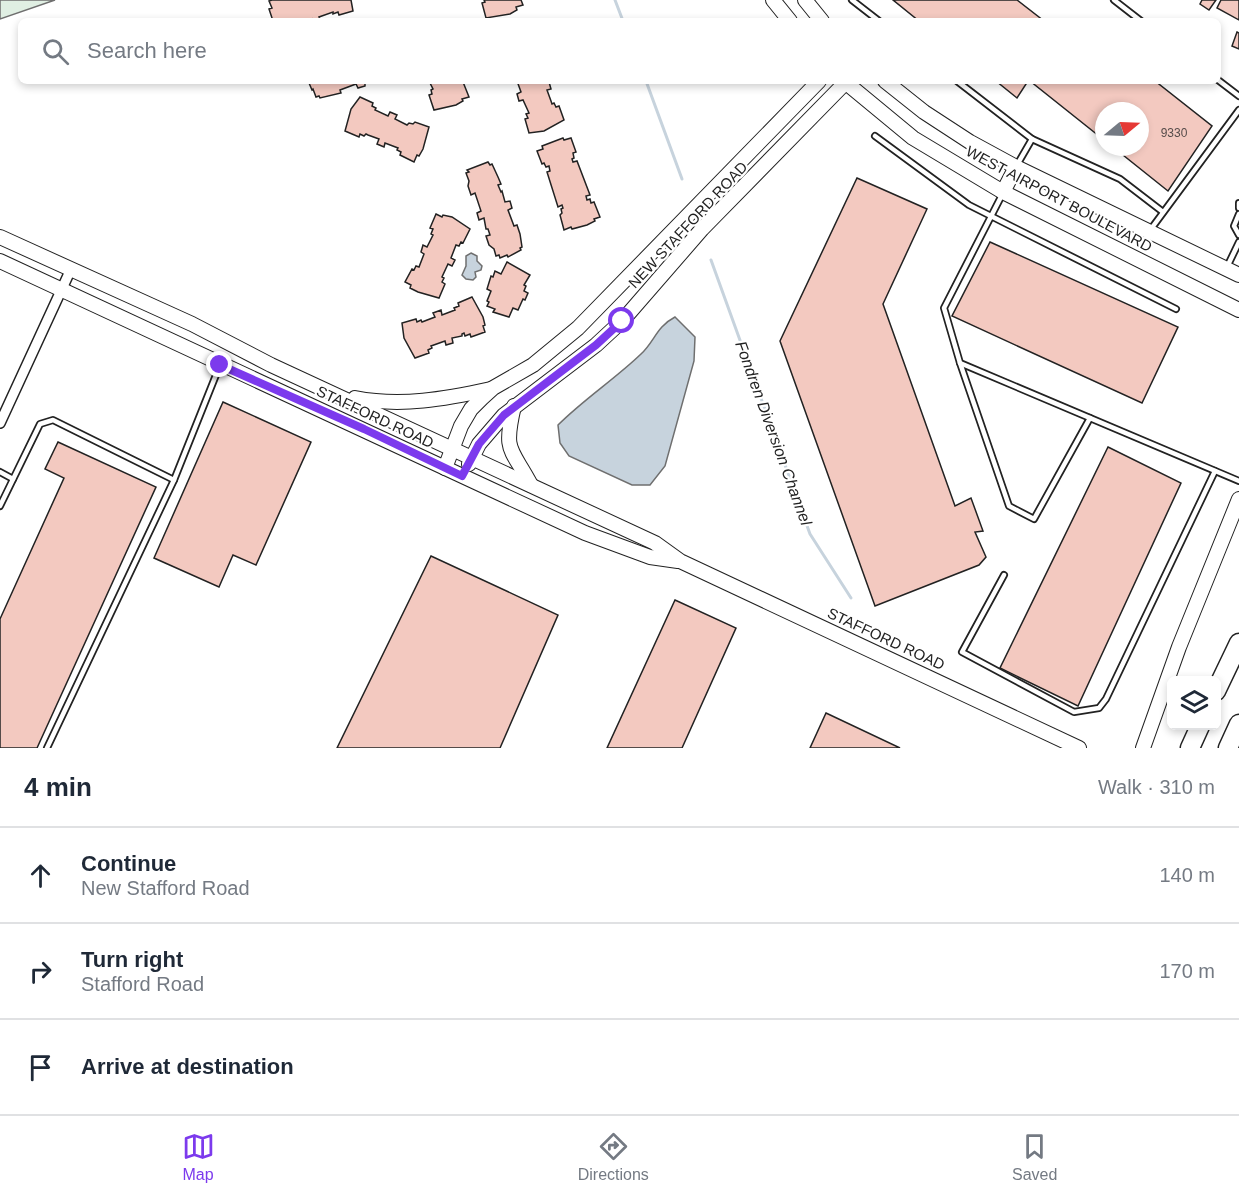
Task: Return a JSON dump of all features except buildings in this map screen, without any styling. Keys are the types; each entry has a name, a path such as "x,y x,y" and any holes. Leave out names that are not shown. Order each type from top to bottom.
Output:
{"highway":[{"path":"1221,681 1239,643"},
{"path":"1228,748 1239,724"},
{"path":"1190,748 1198,730"}],"main road":[{"path":"773,0 788,18"},
{"path":"805,0 820,18"},
{"name":"NEW STAFFORD ROAD","path":"444,468 461,426 471,409 493,388 533,366 578,328 816,84"},
{"name":"NEW STAFFORD ROAD","path":"462,476 479,444 492,428 514,406 596,345 622,321 702,229 844,84"},
{"name":"WEST AIRPORT BOULEVARD","path":"848,84 913,138 1003,192 1239,310"},
{"name":"WEST AIRPORT BOULEVARD","path":"889,84 924,112 970,142 1016,167 1233,271"},
{"path":"1003,192 1016,167"},
{"path":"0,237 71,269"},
{"name":"STAFFORD ROAD","path":"0,261 585,533 650,557 680,561"},
{"name":"STAFFORD ROAD","path":"71,269 655,543 680,561 1079,748"},
{"path":"578,328 596,345"},
{"path":"332,393 377,402 409,402 432,401 493,388"},
{"path":"514,406 508,438 510,448 514,459 524,470 531,485"},
{"path":"1143,748 1179,647 1239,499"}],"street":[{"path":"0,423 71,269"}],"lane":[{"path":"852,0 875,18"},
{"path":"1114,0 1137,18"},
{"path":"1221,82 1239,96"},
{"path":"961,84 1032,139 1120,179 1163,212"},
{"path":"1150,231 1239,110"},
{"path":"874,136 969,205 1176,309"},
{"path":"1016,167 1032,139"},
{"path":"1003,192 944,308 960,363 1009,507 1034,519 1090,418"},
{"path":"1239,202 1239,208"},
{"path":"1239,213 1234,226 1239,235"},
{"path":"1233,271 1239,242"},
{"path":"960,363 1239,481"},
{"path":"47,748 174,480 220,365"},
{"path":"0,506 40,424 53,420 174,480"},
{"path":"1004,575 962,652 1074,712 1099,708 1106,699 1215,471"},
{"path":"0,472 13,479"}],"green space":[{"path":"0,0 55,0 0,19"}],"shaded area":[{"path":"471,253 477,256 477,261 482,266 481,270 475,272 476,277 473,280 466,279 462,275 466,266 466,256"},
{"path":"675,317 695,337 694,361 665,466 650,485 632,485 569,456 560,443 558,425 641,354 664,325"}],"waterway":[{"name":"Fondren Diversion Channel","path":"615,0 622,18"},
{"name":"Fondren Diversion Channel","path":"647,84 682,179"},
{"name":"Fondren Diversion Channel","path":"711,260 810,534 851,598"}],"route":[{"path":"220,365 364,429 462,476 479,444 504,415 596,345 622,321"}]}
